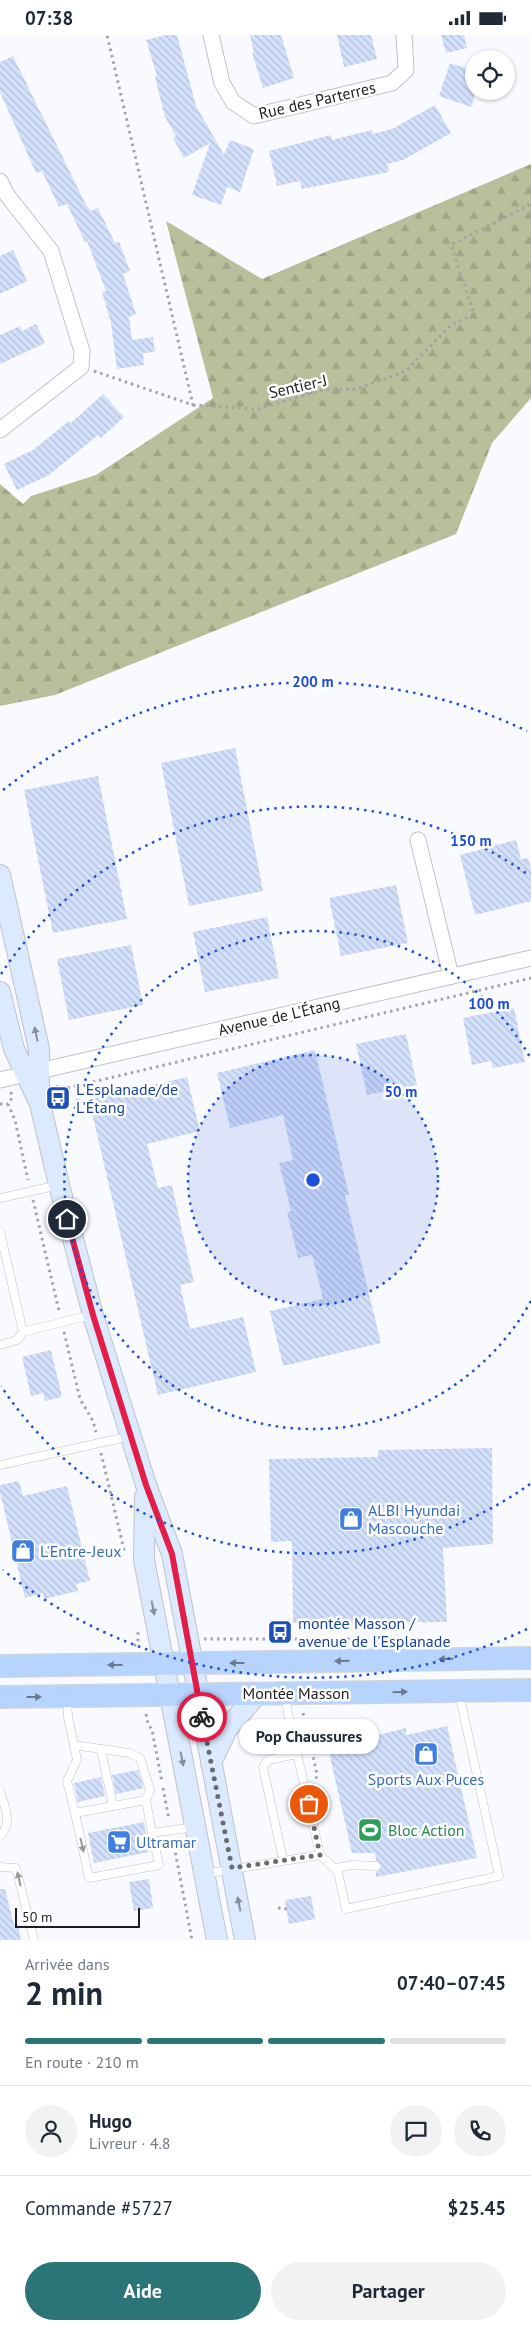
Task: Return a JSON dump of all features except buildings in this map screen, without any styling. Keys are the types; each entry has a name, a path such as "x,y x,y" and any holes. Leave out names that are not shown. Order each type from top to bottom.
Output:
{"main road":[{"name":"Montée Masson","path":"0,1666 531,1658"},
{"name":"Montée Masson","path":"0,1697 531,1690"}],"street":[{"name":"Rue des Parterres","path":"211,35 222,83 233,102 254,116 392,83 406,70 404,35"},
{"path":"0,181 7,195 51,251 82,351 81,367 0,430"},
{"path":"418,840 451,975"},
{"path":"0,875 39,1049 33,1073"},
{"name":"Avenue de L'Étang","path":"0,1080 531,958"},
{"path":"0,992 14,1049 33,1073 59,1185 93,1315 146,1485 172,1554 245,1940"},
{"path":"146,1485 144,1560 217,1940"},
{"path":"211,1763 228,1729 258,1693"}],"lane":[{"path":"0,1198 59,1185"},
{"path":"0,1231 23,1332"},
{"path":"0,1345 17,1341 23,1332 93,1315"},
{"path":"0,1465 131,1436"},
{"path":"286,1693 288,1714 320,1855 336,1868 346,1909 499,1876 458,1691"},
{"path":"67,1696 68,1717 77,1760 67,1781 90,1878 159,1865 146,1800 150,1790 140,1758 133,1754 74,1745"},
{"path":"101,1749 113,1806"},
{"path":"283,1860 263,1767 268,1760 297,1754"},
{"path":"0,1790 8,1819 6,1831 0,1836"},
{"path":"75,1813 146,1800"},
{"path":"152,1833 195,1827"},
{"path":"204,1874 320,1855"},
{"path":"336,1868 352,1865 376,1866"},
{"path":"0,1867 16,1868 34,1940"}],"path":[{"path":"107,35 193,405"},
{"name":"Sentier-J","path":"81,367 137,388 193,405 257,409 323,390 357,389 406,371 451,325 474,314 451,245 531,204"},
{"name":"Avenue de L'Étang","path":"60,1086 63,1089 531,978"},
{"path":"8,1104 12,1098"},
{"path":"0,1104 8,1104"},
{"path":"8,1104 15,1120 29,1183"},
{"path":"33,1201 59,1313"},
{"path":"64,1332 80,1399 93,1421 98,1437"},
{"path":"102,1455 127,1562"},
{"path":"138,1627 138,1640"},
{"path":"203,1639 289,1638"},
{"path":"148,1724 152,1731 168,1815"},
{"path":"174,1845 192,1940"},
{"path":"278,1908 287,1909"}],"green space":[{"path":"531,164 531,398 492,443 456,534 55,695 0,706 0,484 23,504 31,496 96,475 213,398 166,221 262,279"}],"way so far":[{"path":"202,1717 232,1868 320,1855 309,1804"}],"place":[{"name":"L'Esplanade/de L'Étang","path":"58,1098"},
{"name":"ALBI Hyundai Mascouche","path":"351,1519"},
{"name":"L'Entre-Jeux","path":"23,1551"},
{"name":"montée Masson / avenue de l'Esplanade","path":"280,1632"},
{"name":"Sports Aux Puces","path":"426,1754"},
{"name":"Pop Chaussures","path":"309,1804"},
{"name":"Bloc Action","path":"370,1830"},
{"name":"Ultramar","path":"119,1842"}],"route":[{"path":"67,1219 93,1315 146,1485 172,1554 202,1717"}]}
